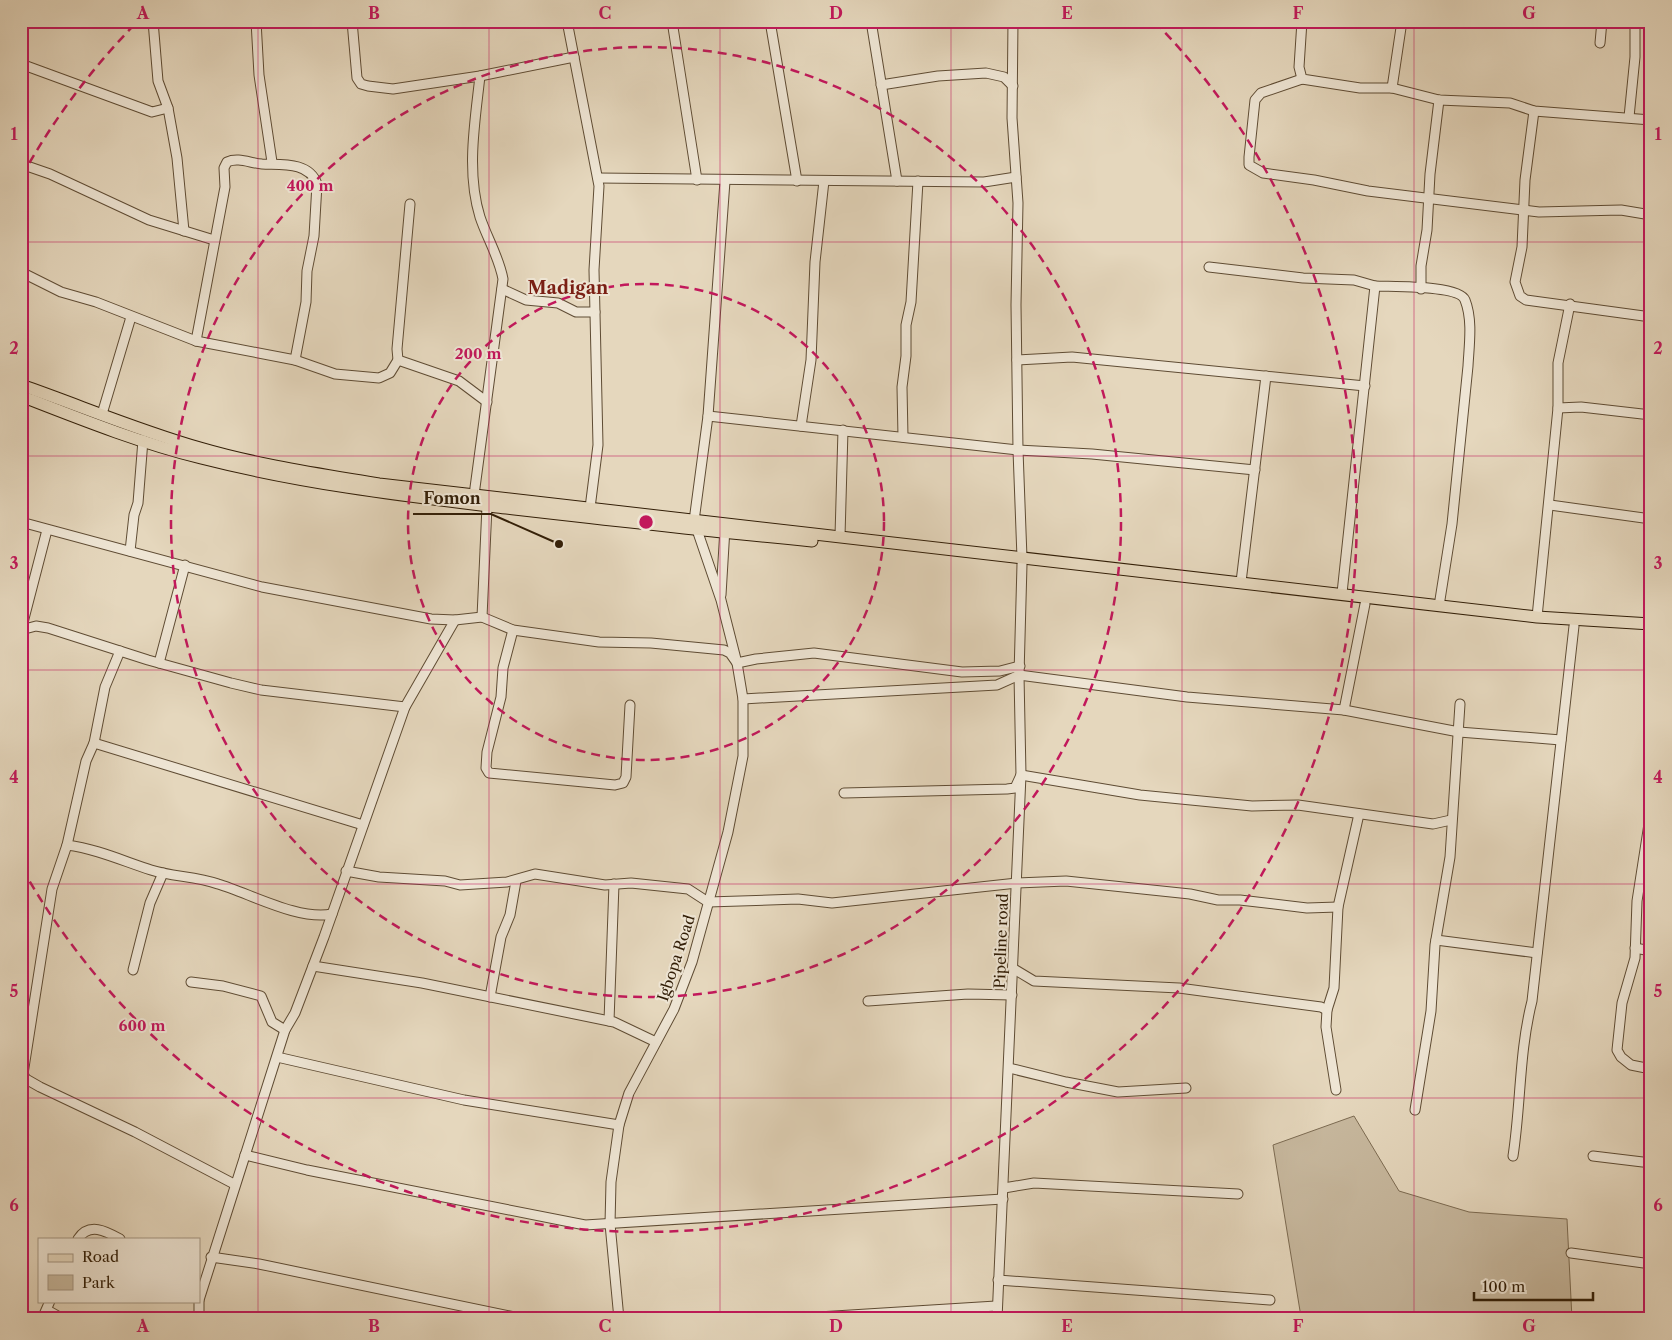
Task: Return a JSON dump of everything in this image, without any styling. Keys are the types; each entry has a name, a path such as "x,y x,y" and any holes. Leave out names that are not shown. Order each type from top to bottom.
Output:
{"main road":[{"path":"21,385 202,449 269,464 379,484 590,508 695,525"},
{"path":"21,396 99,426 199,458 305,481 378,493 487,506 725,528 1022,561 1241,582 1537,617 1651,624"},
{"path":"725,528 840,536 1022,561 1536,624 1651,631"}],"street":[{"path":"153,21 158,81 168,108 177,158 184,231"},
{"path":"256,21 259,75 272,162"},
{"path":"352,21 356,78 361,84 393,89 480,76 574,57"},
{"path":"567,21 598,178 595,312 598,445 590,508"},
{"path":"672,21 697,180"},
{"path":"770,21 797,180"},
{"path":"871,21 896,180"},
{"name":"Pipeline road","path":"997,1319 996,1306 1004,1188 1021,775 1022,561 1018,450 1016,305 1018,203 1013,86 1013,21"},
{"path":"1302,21 1299,67 1302,79"},
{"path":"1392,88 1402,21"},
{"path":"1600,43 1602,21"},
{"path":"1629,117 1635,57 1634,21"},
{"path":"21,64 152,112 168,108"},
{"path":"881,85 938,76 995,73 1004,77 1013,86"},
{"path":"474,495 497,312 502,289 501,268 480,217 475,191 472,142 480,76"},
{"path":"1651,120 1534,111 1510,103 1439,100 1392,88 1329,85 1302,79 1261,93 1255,100 1249,157 1249,165 1263,173 1314,180 1368,191 1554,213 1621,210 1651,215"},
{"path":"1421,289 1421,266 1430,197 1430,174 1439,100"},
{"path":"1534,111 1525,180 1522,247 1518,260 1516,289 1520,296 1526,300 1570,304 1603,312 1651,317"},
{"path":"196,341 225,187 224,168 227,162 231,160 260,164 272,162 296,166 315,178 317,184 314,236 307,271 306,302 295,360"},
{"path":"21,164 50,174 149,220 214,240"},
{"path":"598,178 725,181 896,180 998,182 1016,177"},
{"path":"721,600 695,525 708,416 725,181"},
{"path":"801,426 811,360 815,262 824,181"},
{"path":"903,437 902,387 906,356 906,325 911,302 918,181"},
{"path":"21,272 61,292 96,302 196,341 295,360 335,374 379,378 390,373 398,360 397,349 410,204"},
{"path":"1210,267 1303,278 1354,280 1375,286 1446,289 1458,293 1465,299 1470,340 1452,524 1439,606"},
{"path":"1342,593 1366,386 1372,301 1375,286"},
{"path":"502,289 526,300 558,303 576,312 595,312"},
{"path":"1537,617 1550,505 1552,454 1558,408 1558,363 1570,304"},
{"path":"102,414 131,317"},
{"path":"1017,360 1072,357 1366,386"},
{"path":"398,360 459,381 487,402"},
{"path":"1241,582 1266,376"},
{"path":"1558,408 1581,407 1651,415"},
{"path":"708,416 1018,450 1092,454 1255,470"},
{"path":"840,536 844,430"},
{"path":"130,551 134,515 138,503 143,440"},
{"path":"1550,505 1651,518"},
{"path":"482,617 487,506"},
{"path":"21,522 262,587 431,619 455,620 482,617 513,630 599,642 651,643 724,650 730,653 737,663 756,659 814,653 962,672 1020,671 1187,697 1344,710 1459,732 1561,740"},
{"path":"721,600 725,528"},
{"path":"47,530 21,630 36,626 48,628 159,663 261,690 405,707"},
{"path":"159,663 185,565"},
{"name":"Igbopa Road","path":"619,1319 610,1224 611,1182 619,1126 629,1093 674,1009 692,962 728,832 742,764 744,729 742,699 737,663 721,600"},
{"path":"1344,710 1366,604"},
{"path":"201,1281 211,1258 285,1030 295,1013 313,966 405,707 455,620"},
{"path":"1513,1156 1520,1111 1522,1048 1532,1000 1574,626"},
{"path":"513,630 503,668 501,697 487,752 486,768 489,773 615,785 622,783 626,777 630,704"},
{"path":"120,651 103,695 94,743 86,761 67,845 50,899 23,1074 26,1079 40,1087 135,1132 234,1184"},
{"path":"742,699 997,685 1020,671"},
{"path":"1415,1110 1431,1011 1436,940 1450,857 1460,704"},
{"path":"94,743 363,825"},
{"path":"844,793 1008,789 1015,788 1021,775 1168,798 1252,806 1298,805 1433,824 1451,820"},
{"path":"1651,811 1646,861 1637,901 1635,948 1631,976 1622,1003 1617,1050 1621,1057 1631,1065 1651,1069"},
{"path":"1336,1090 1326,1027 1327,1010 1334,988 1338,907 1359,814"},
{"path":"67,845 99,850 162,873 208,880 258,900 316,916 332,914"},
{"path":"346,871 379,878 445,881 460,885 516,881 528,874 535,874 614,884 631,883 688,889 708,902 798,899 832,903 1017,883 1066,881 1190,894 1218,900 1247,901 1307,908 1338,907"},
{"path":"133,970 150,903 162,873"},
{"path":"490,997 501,937 510,915 516,881"},
{"path":"609,1021 614,884"},
{"path":"1436,940 1537,952"},
{"path":"1635,948 1651,950"},
{"path":"313,966 422,983 609,1021 656,1042"},
{"path":"1014,969 1034,981 1179,988 1321,1007 1327,1010"},
{"path":"192,982 223,986 261,996 272,1022 285,1030"},
{"path":"868,1001 968,994 1012,995"},
{"path":"277,1057 464,1100 619,1126"},
{"path":"1009,1068 1118,1092 1186,1088"},
{"path":"245,1155 307,1170 585,1225 1003,1199"},
{"path":"1594,1156 1651,1163"},
{"path":"1004,1188 1034,1183 1238,1194"},
{"path":"79,1238 82,1234 91,1230 100,1230 118,1238"},
{"path":"1571,1253 1651,1264"},
{"path":"211,1258 259,1264 524,1319"},
{"path":"998,1280 1270,1300"},
{"path":"198,1319 199,1302"},
{"path":"42,1319 48,1306 63,1319"},
{"path":"786,1319 996,1306"}],"green space":[{"path":"1354,1116 1399,1191 1469,1212 1567,1219 1572,1319 1298,1319 1301,1317 1273,1145"}],"place":[{"name":"Fomon","path":"559,544"}],"district":[{"name":"Madigan","path":"568,288"}]}
